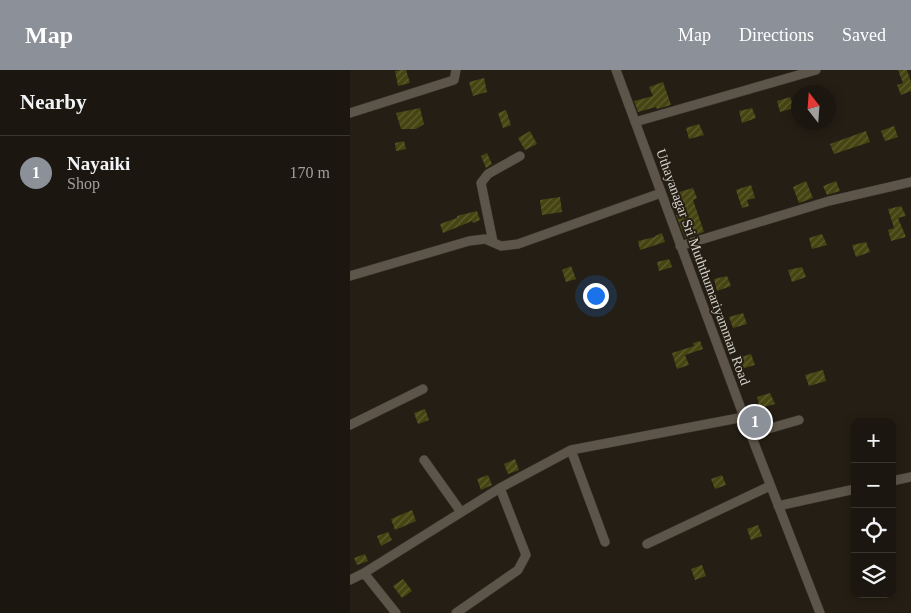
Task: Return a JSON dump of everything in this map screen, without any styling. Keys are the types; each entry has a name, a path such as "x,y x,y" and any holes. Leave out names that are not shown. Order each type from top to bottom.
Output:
{"street":[{"path":"350,113 454,80 456,70"},
{"name":"Uthayanagar Sri Muththumariyamman Road","path":"616,70 750,434 820,613"},
{"path":"635,122 816,70"},
{"path":"493,242 481,183 488,174 520,156"},
{"path":"680,246 829,202 911,182"},
{"path":"350,276 469,241 485,239 502,246 518,244 661,193"},
{"path":"350,425 423,389"},
{"path":"350,580 500,488 571,450 744,417"},
{"path":"750,434 799,420"},
{"path":"571,450 605,542"},
{"path":"424,460 461,512"},
{"path":"896,480 911,477"},
{"path":"647,544 770,486"},
{"path":"456,613 518,570 526,555 500,488"},
{"path":"778,506 851,490"},
{"path":"364,573 396,613"}],"building":[{"path":"406,70 410,83 398,86 395,71"},
{"path":"898,70 907,70 911,82 911,91 901,95 897,85 903,83"},
{"path":"484,78 487,92 473,96 469,82"},
{"path":"663,82 671,105 638,112 634,101 653,96 649,87"},
{"path":"790,97 791,109 780,112 777,101"},
{"path":"420,108 424,124 416,129 401,129 396,113"},
{"path":"752,108 756,118 742,123 739,111"},
{"path":"506,110 511,125 503,128 498,113"},
{"path":"699,124 704,135 689,139 686,128"},
{"path":"894,126 898,137 885,141 881,131"},
{"path":"530,131 537,144 525,150 518,138"},
{"path":"866,131 870,142 834,154 830,144"},
{"path":"404,141 406,149 396,151 395,143"},
{"path":"487,153 492,164 486,168 481,156"},
{"path":"806,181 813,198 799,203 793,187"},
{"path":"836,181 840,191 827,195 823,186"},
{"path":"751,185 755,198 747,200 749,206 742,208 736,190"},
{"path":"693,188 697,198 693,200 704,232 685,238 676,215 686,212 679,192"},
{"path":"560,197 562,212 542,215 540,200"},
{"path":"901,206 906,216 898,218 906,237 891,241 888,230 894,228 888,209"},
{"path":"477,211 480,220 473,223 472,221 443,233 440,224 457,218 457,216"},
{"path":"662,233 665,242 640,250 638,241 655,237"},
{"path":"822,234 827,245 812,249 809,238"},
{"path":"866,242 870,252 856,257 852,245"},
{"path":"669,259 672,267 659,271 657,262"},
{"path":"571,266 576,279 566,282 562,270"},
{"path":"802,267 806,277 792,282 788,270"},
{"path":"727,276 731,286 717,291 714,279"},
{"path":"743,313 747,324 733,328 729,317"},
{"path":"700,341 703,349 685,355 689,365 677,369 672,353 694,346 693,343"},
{"path":"751,354 755,365 741,369 738,358"},
{"path":"823,370 826,381 809,386 805,375"},
{"path":"770,393 775,404 760,408 757,397"},
{"path":"425,409 429,420 418,424 414,413"},
{"path":"515,459 519,470 508,474 504,464"},
{"path":"488,475 492,485 481,490 477,479"},
{"path":"722,475 726,485 715,489 711,479"},
{"path":"412,510 416,521 395,530 391,519"},
{"path":"758,525 762,536 751,540 747,529"},
{"path":"388,532 392,540 381,546 377,536"},
{"path":"365,554 368,561 357,565 354,558"},
{"path":"702,565 706,576 695,580 691,569"},
{"path":"403,579 412,591 402,598 393,586"}],"place":[{"name":"Nayaiki","path":"755,422"}]}
